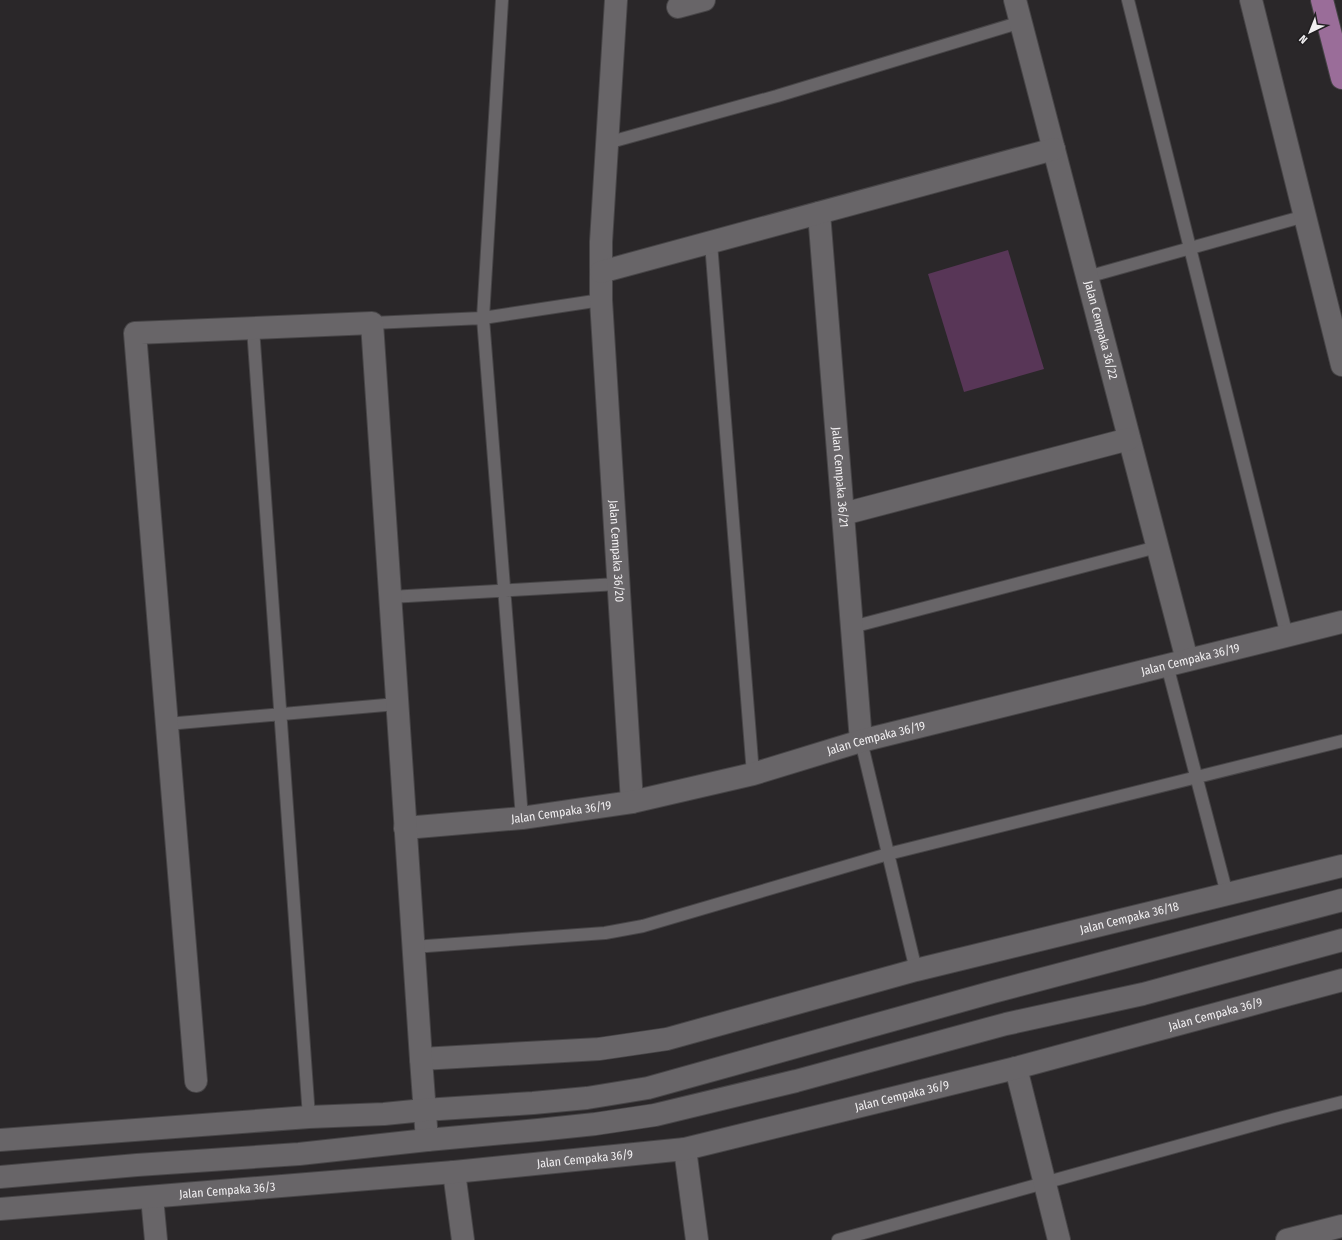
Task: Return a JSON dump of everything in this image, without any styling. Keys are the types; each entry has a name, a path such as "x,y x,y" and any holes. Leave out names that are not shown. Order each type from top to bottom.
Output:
{"main road":[{"path":"1322,0 1342,78"}],"street":[{"name":"Jalan Cempaka 36/20","path":"616,0 601,242 601,300 632,802"},
{"path":"678,7 704,0"},
{"name":"Jalan Cempaka 36/22","path":"1015,0 1157,547 1177,663"},
{"path":"1251,0 1342,365"},
{"path":"601,272 1054,149"},
{"name":"Jalan Cempaka 36/21","path":"819,213 861,741"},
{"path":"196,1081 135,333 372,322 427,1140"},
{"path":"843,514 1129,439"},
{"name":"Jalan Cempaka 36/19","path":"405,828 522,818 632,802 753,774 861,741 1342,622"},
{"name":"Jalan Cempaka 36/18","path":"421,1059 599,1049 667,1039 916,970 1342,866"},
{"path":"0,1140 310,1117 384,1114 587,1098 648,1088 1001,990 1342,900"},
{"path":"0,1177 137,1165 299,1154 566,1127 655,1115 796,1081 1006,1024 1143,994 1342,940"},
{"name":"Jalan Cempaka 36/9","path":"454,1172 685,1149 1016,1068 1342,980"},
{"path":"1016,1068 1059,1240"},
{"path":"685,1149 697,1240"},
{"path":"454,1172 464,1240"},
{"name":"Jalan Cempaka 36/3","path":"0,1209 454,1172"},
{"path":"152,1197 156,1240"},
{"path":"1287,1240 1342,1226"}],"lane":[{"path":"502,0 483,318 522,818"},
{"path":"1128,0 1287,636"},
{"path":"607,143 777,96 1021,22"},
{"path":"1087,277 1305,216"},
{"path":"711,243 753,774"},
{"path":"372,322 483,318 601,300"},
{"path":"254,328 310,1117"},
{"path":"852,627 1157,547"},
{"path":"390,597 618,584"},
{"path":"1177,663 1196,778 1227,894"},
{"path":"167,724 397,704"},
{"path":"861,741 916,970"},
{"path":"413,947 605,933 635,927 888,854 1342,741"},
{"path":"838,1240 1342,1102"}],"shaded area":[{"path":"1008,250 1044,369 964,392 928,274"}]}
